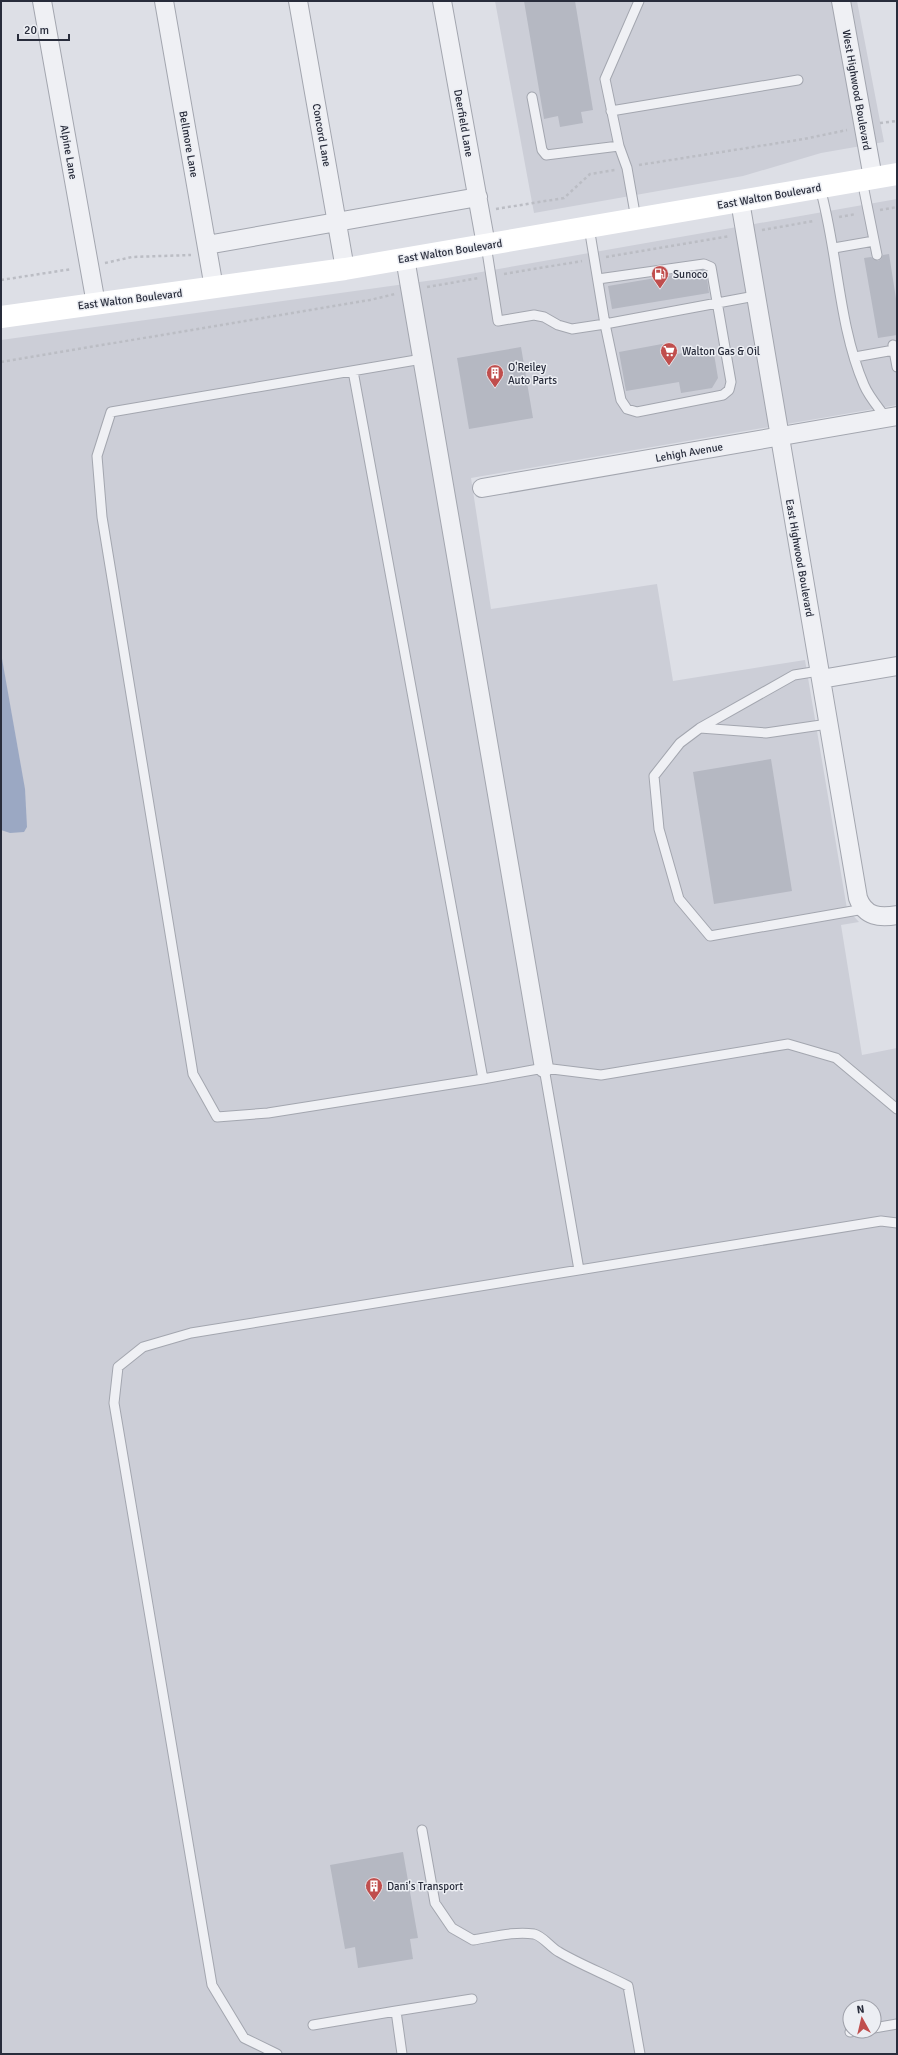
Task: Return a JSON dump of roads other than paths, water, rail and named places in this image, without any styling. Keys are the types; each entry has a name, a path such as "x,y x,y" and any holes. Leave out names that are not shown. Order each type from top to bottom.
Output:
{"main road":[{"name":"East Walton Boulevard","path":"1,317 345,269 897,174"}],"street":[{"name":"Alpine Lane","path":"42,1 96,304"},
{"name":"Bellmore Lane","path":"164,1 214,288"},
{"name":"Concord Lane","path":"298,1 345,269"},
{"name":"Deerfield Lane","path":"442,1 486,245"},
{"name":"West Highwood Boulevard","path":"841,1 868,179"},
{"path":"206,245 478,197"},
{"name":"East Highwood Boulevard","path":"740,201 858,898 866,911"},
{"path":"405,258 544,1068"},
{"name":"Lehigh Avenue","path":"482,488 892,417"},
{"path":"820,675 897,666"},
{"path":"866,911 880,917 897,915"}],"lane":[{"path":"636,219 627,168 619,146 605,79 639,1"},
{"path":"612,110 798,80"},
{"path":"532,97 542,150 546,155 619,146"},
{"path":"868,179 869,212 877,255"},
{"path":"820,187 829,219 848,334 864,386 892,417"},
{"path":"589,227 595,259 598,280 606,324 621,400 627,409 637,412 723,395 729,390 731,382 719,303 711,267 704,264 598,280"},
{"path":"834,248 874,241"},
{"path":"486,245 498,321 534,315 558,325 572,328 606,324 755,296"},
{"path":"855,357 894,347 897,367"},
{"path":"422,359 111,412 97,456 102,517 193,1074 218,1117 268,1113 544,1068 601,1075 788,1044 836,1058 897,1109"},
{"path":"353,371 483,1079"},
{"path":"820,675 794,675 700,728 680,743 654,776 660,829 679,899 710,936 866,911"},
{"path":"700,728 766,733 828,724"},
{"path":"544,1068 579,1270"},
{"path":"277,2054 244,2038 212,1984 114,1403 118,1367 143,1347 191,1333 881,1221 897,1223"},
{"path":"422,1830 436,1903 452,1928 473,1940 516,1933 536,1934 555,1950 577,1963 602,1972 628,1986 640,2054"},
{"path":"313,2025 472,1999"},
{"path":"396,2011 402,2054"},
{"path":"882,2027 897,2024"}],"water":[{"path":"1,653 25,789 27,827 24,832 10,833 1,830"}],"place":[{"name":"Sunoco","path":"660,289"},
{"name":"Walton Gas & Oil","path":"669,366"},
{"name":"O'Reiley Auto Parts","path":"495,388"},
{"name":"Dani's Transport","path":"374,1901"}]}
